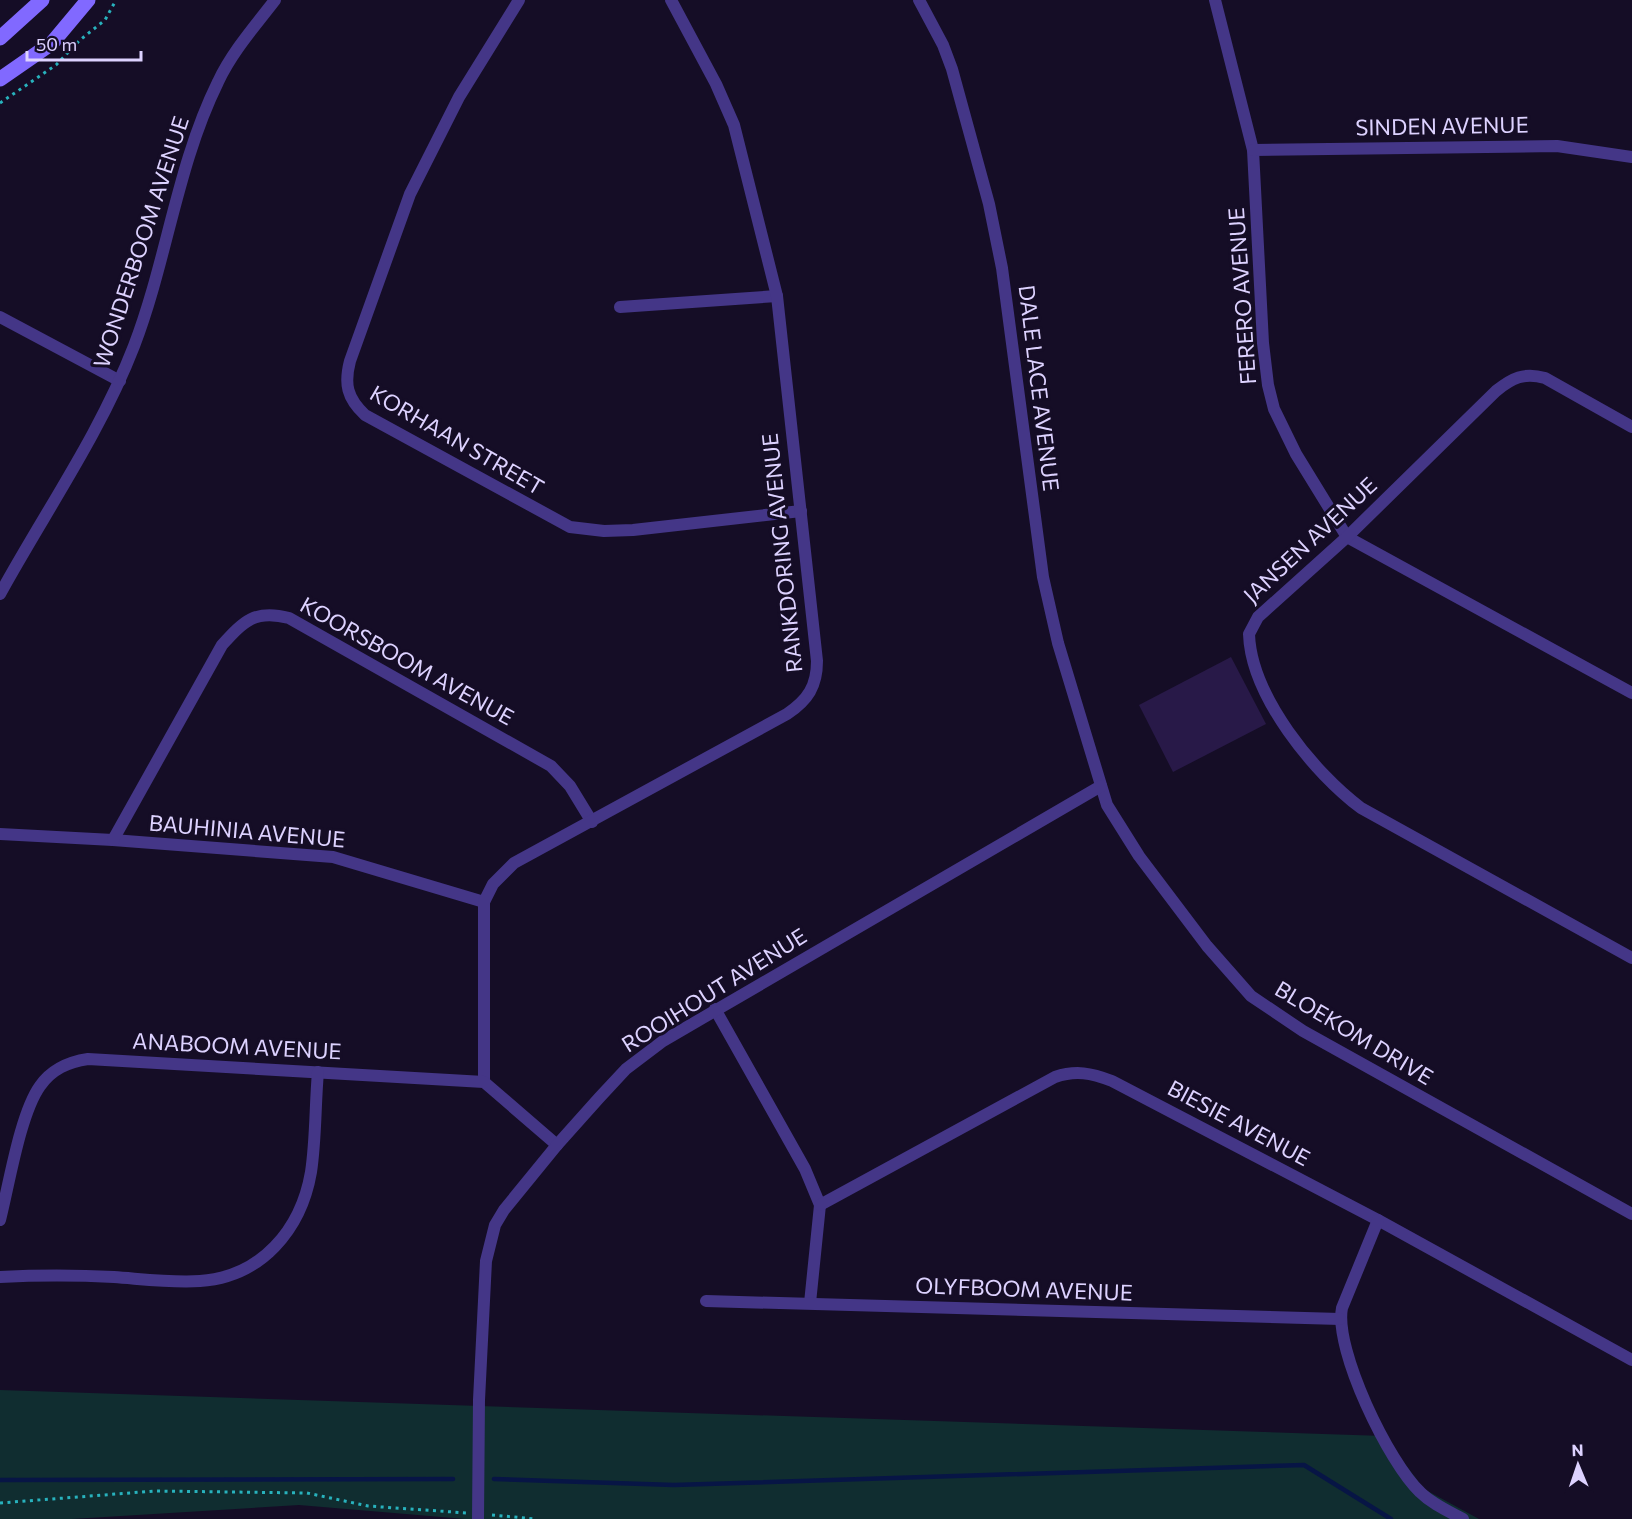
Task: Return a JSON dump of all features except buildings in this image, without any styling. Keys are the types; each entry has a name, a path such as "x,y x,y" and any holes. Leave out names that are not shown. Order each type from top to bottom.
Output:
{"main road":[{"path":"0,38 42,0"},
{"path":"0,79 52,43 88,0"}],"street":[{"name":"WONDERBOOM AVENUE","path":"1,591 97,426 120,381 147,307 194,140 207,106 232,57 275,0"},
{"name":"KORHAAN STREET","path":"519,0 459,97 410,194 350,361 346,377 347,391 352,403 365,415 570,527 604,531 633,530 801,511"},
{"name":"RANKDORING AVENUE","path":"484,902 493,884 514,863 787,714 806,699 816,682 817,661 777,296 734,125 716,84 671,0"},
{"name":"DALE LACE AVENUE","path":"919,0 943,45 952,69 991,214 1004,279 1042,577 1058,643 1101,786"},
{"name":"FERERO AVENUE","path":"1215,0 1253,150 1263,343 1268,385 1274,409 1296,454 1347,537 1632,693"},
{"name":"SINDEN AVENUE","path":"1253,150 1557,146 1632,157"},
{"path":"620,307 777,296"},
{"path":"0,317 120,381"},
{"name":"JANSEN AVENUE","path":"1632,426 1545,378 1517,376 1496,391 1347,537 1252,624 1249,634 1253,657 1281,720 1336,790 1361,808 1632,958"},
{"name":"KOORSBOOM AVENUE","path":"113,840 222,645 241,624 258,615 274,614 289,618 551,766 570,786 592,822"},
{"name":"ROOIHOUT AVENUE","path":"478,1516 479,1400 486,1261 490,1242 504,1210 557,1145 626,1069 663,1041 714,1009 1101,786"},
{"name":"BLOEKOM DRIVE","path":"1101,786 1115,821 1139,856 1207,946 1251,996 1303,1031 1632,1214"},
{"name":"BAUHINIA AVENUE","path":"0,834 113,840 333,857 484,902"},
{"path":"484,902 484,1082 557,1145"},
{"path":"714,1009 805,1169 820,1205 810,1303"},
{"name":"ANABOOM AVENUE","path":"0,1220 30,1105 39,1087 60,1068 88,1059 484,1082"},
{"path":"0,1277 52,1275 200,1281 229,1276 249,1269 285,1237 304,1197 311,1172 318,1072"},
{"name":"BIESIE AVENUE","path":"820,1205 1055,1077 1079,1072 1112,1081 1378,1220 1632,1360"},
{"path":"1378,1220 1346,1295 1340,1319 1347,1353 1389,1450 1420,1493 1463,1519"},
{"name":"OLYFBOOM AVENUE","path":"706,1301 1340,1319"}],"path":[{"path":"0,1503 155,1491 295,1493 368,1506 536,1519"}],"green space":[{"path":"0,1390 1384,1436 1424,1489 1479,1519 465,1519 299,1505 72,1519 0,1519"}],"waterway":[{"path":"494,1479 674,1485 1304,1465 1391,1519"},
{"path":"0,1480 453,1479"}]}
